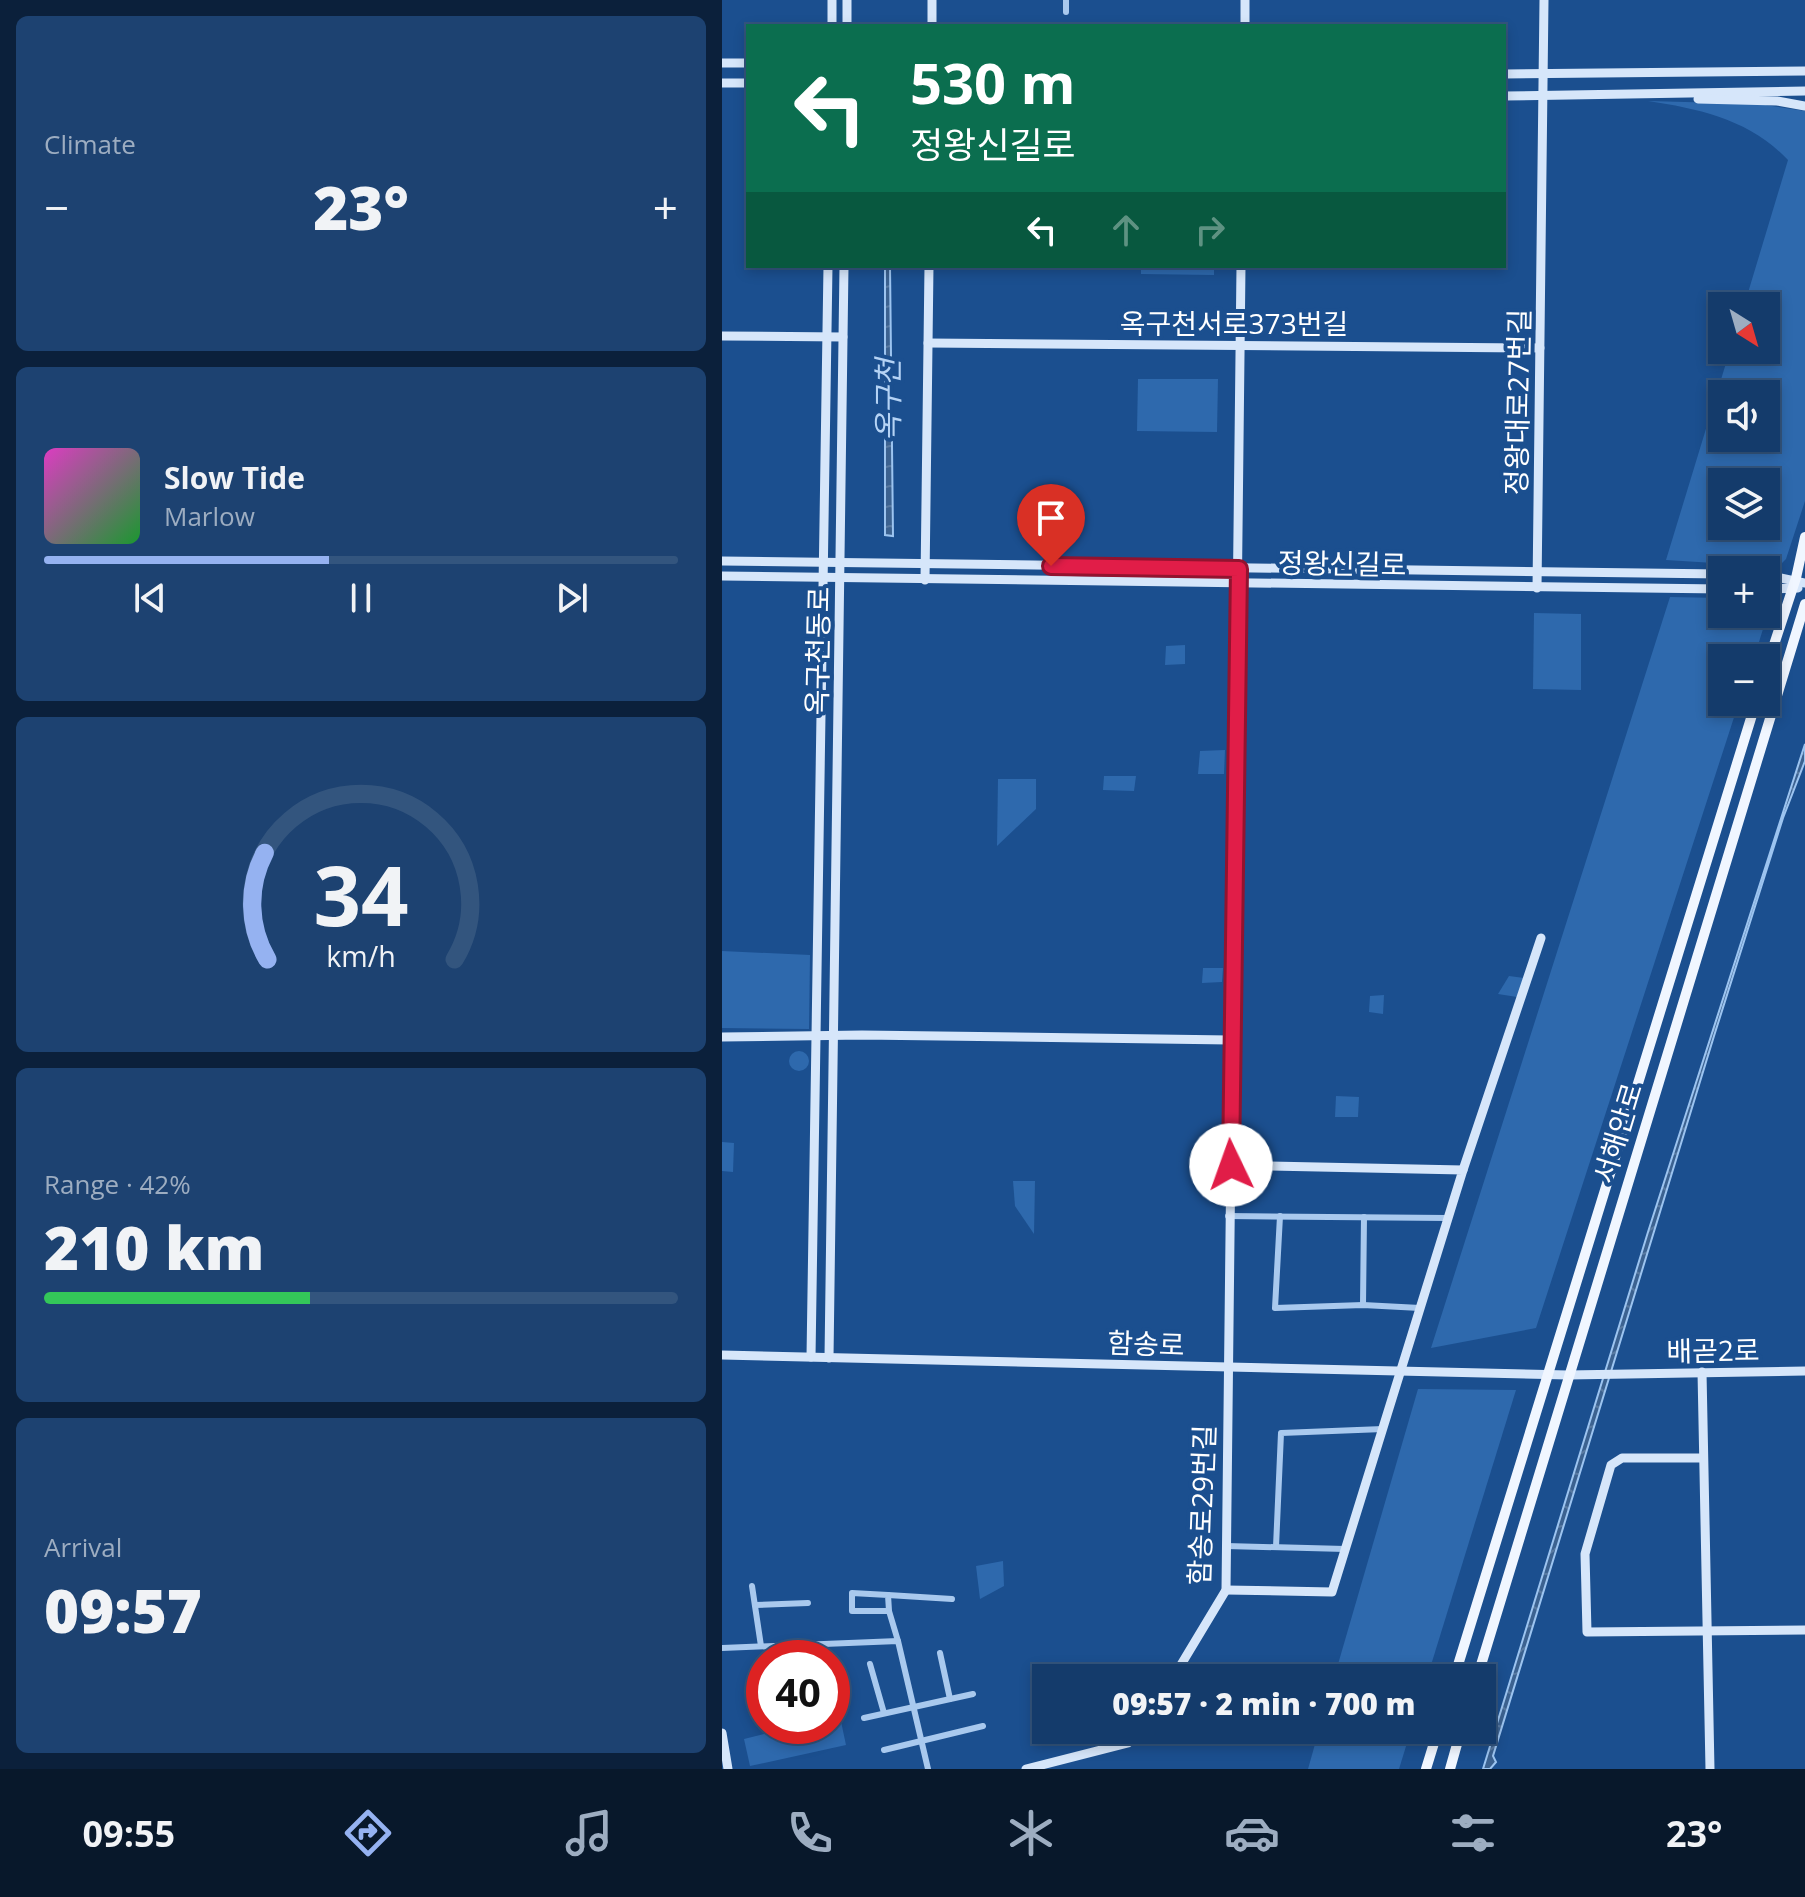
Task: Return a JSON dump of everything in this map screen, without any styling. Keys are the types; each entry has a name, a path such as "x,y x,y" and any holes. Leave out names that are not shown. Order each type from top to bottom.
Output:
{"main road":[{"path":"1800,580 1805,537"},
{"path":"1774,644 1791,589 1800,580 1805,549"},
{"name":"서해안로","path":"1481,1664 1805,604"},
{"name":"서해안로","path":"1458,1664 1752,716"},
{"path":"1426,1769 1434,1744"},
{"path":"1450,1769 1457,1744"}],"street":[{"path":"832,0 832,24"},
{"path":"847,0 847,24"},
{"path":"932,0 932,24"},
{"path":"1066,0 1066,12"},
{"path":"1245,0 1245,24"},
{"name":"정왕대로27번길","path":"1537,588 1544,0"},
{"path":"722,63 746,63"},
{"path":"1506,74 1805,71"},
{"path":"722,83 746,83"},
{"path":"1506,96 1805,91"},
{"path":"1671,95 1805,106"},
{"name":"옥구천동로","path":"811,1357 828,268"},
{"name":"옥구천동로","path":"829,1358 844,268"},
{"path":"925,580 929,268"},
{"name":"함송로29번길","path":"1181,1664 1226,1590 1228,1165 1241,268"},
{"path":"722,336 843,337"},
{"name":"옥구천서로373번길","path":"928,343 1540,348"},
{"name":"정왕신길로","path":"722,561 1708,574"},
{"name":"정왕신길로","path":"722,576 840,575 925,580 1708,589"},
{"path":"1780,577 1800,580"},
{"path":"1780,589 1791,589"},
{"path":"1226,1590 1332,1592 1463,1170 1541,938"},
{"path":"722,1037 1230,1040"},
{"path":"1228,1165 1463,1170"},
{"path":"1228,1216 1448,1218"},
{"path":"1280,1216 1275,1308 1363,1305 1420,1308"},
{"path":"1363,1305 1364,1217"},
{"name":"함송로","path":"722,1355 1568,1375"},
{"name":"배곧2로","path":"1568,1375 1805,1371"},
{"path":"1702,1372 1710,1769"},
{"path":"1276,1547 1281,1433 1383,1429"},
{"path":"1703,1458 1622,1458 1611,1465 1585,1554 1587,1632 1805,1630"},
{"path":"1226,1546 1345,1549"},
{"path":"752,1586 760,1640"},
{"path":"889,1611 852,1611 852,1593 952,1599"},
{"path":"888,1595 889,1611 928,1769"},
{"path":"755,1605 808,1603"},
{"path":"850,1643 898,1641"},
{"path":"722,1648 746,1647"},
{"path":"940,1653 950,1699"},
{"path":"870,1664 884,1713"},
{"path":"864,1718 973,1694"},
{"path":"884,1750 983,1726"},
{"path":"722,1733 728,1769"},
{"path":"1026,1769 1124,1744"}],"shaded area":[{"path":"1648,101 1759,104 1805,111 1805,501 1786,559 1780,565 1780,556 1708,556 1708,563 1666,560 1708,422 1708,452 1780,452 1780,380 1721,380 1726,364 1780,364 1780,292 1748,292 1788,160 1758,135 1724,118"},
{"path":"1141,268 1214,268 1214,275 1141,274"},
{"path":"1138,379 1218,379 1217,432 1137,431"},
{"path":"1670,597 1708,598 1708,628 1763,628 1758,644 1708,644 1708,716 1734,716 1536,1328 1431,1348"},
{"path":"1534,613 1581,614 1581,690 1533,689"},
{"path":"1185,645 1185,664 1165,665 1166,646"},
{"path":"1225,750 1224,774 1198,774 1200,751"},
{"path":"1104,776 1136,776 1134,791 1103,790"},
{"path":"998,779 1036,779 1036,809 997,846"},
{"path":"722,951 810,955 809,1029 722,1028"},
{"path":"1203,968 1223,968 1222,982 1202,983"},
{"path":"1509,976 1524,978 1517,997 1498,994"},
{"path":"1384,995 1383,1014 1369,1012 1370,996"},
{"path":"799,1051 806,1054 809,1061 806,1068 799,1071 792,1068 789,1061 792,1054"},
{"path":"1336,1096 1359,1097 1358,1117 1335,1117"},
{"path":"722,1142 734,1143 733,1172 722,1171"},
{"path":"1013,1181 1035,1181 1034,1234 1015,1206"},
{"path":"1418,1389 1516,1390 1431,1664 1338,1664"},
{"path":"1003,1561 1004,1586 980,1599 976,1566"},
{"path":"744,1739 746,1744 846,1745 750,1766"},
{"path":"1315,1744 1407,1744 1399,1769 1308,1769"}],"water":[{"name":"옥구천","path":"885,268 890,268 893,536 885,535"},
{"path":"1805,744 1805,761 1783,818 1714,1036 1493,1756 1496,1762 1490,1769 1483,1769 1491,1744 1496,1744 1496,1727 1648,1232"}],"route":[{"path":"1051,566 1239,569 1228,1165 1231,1165"}]}
